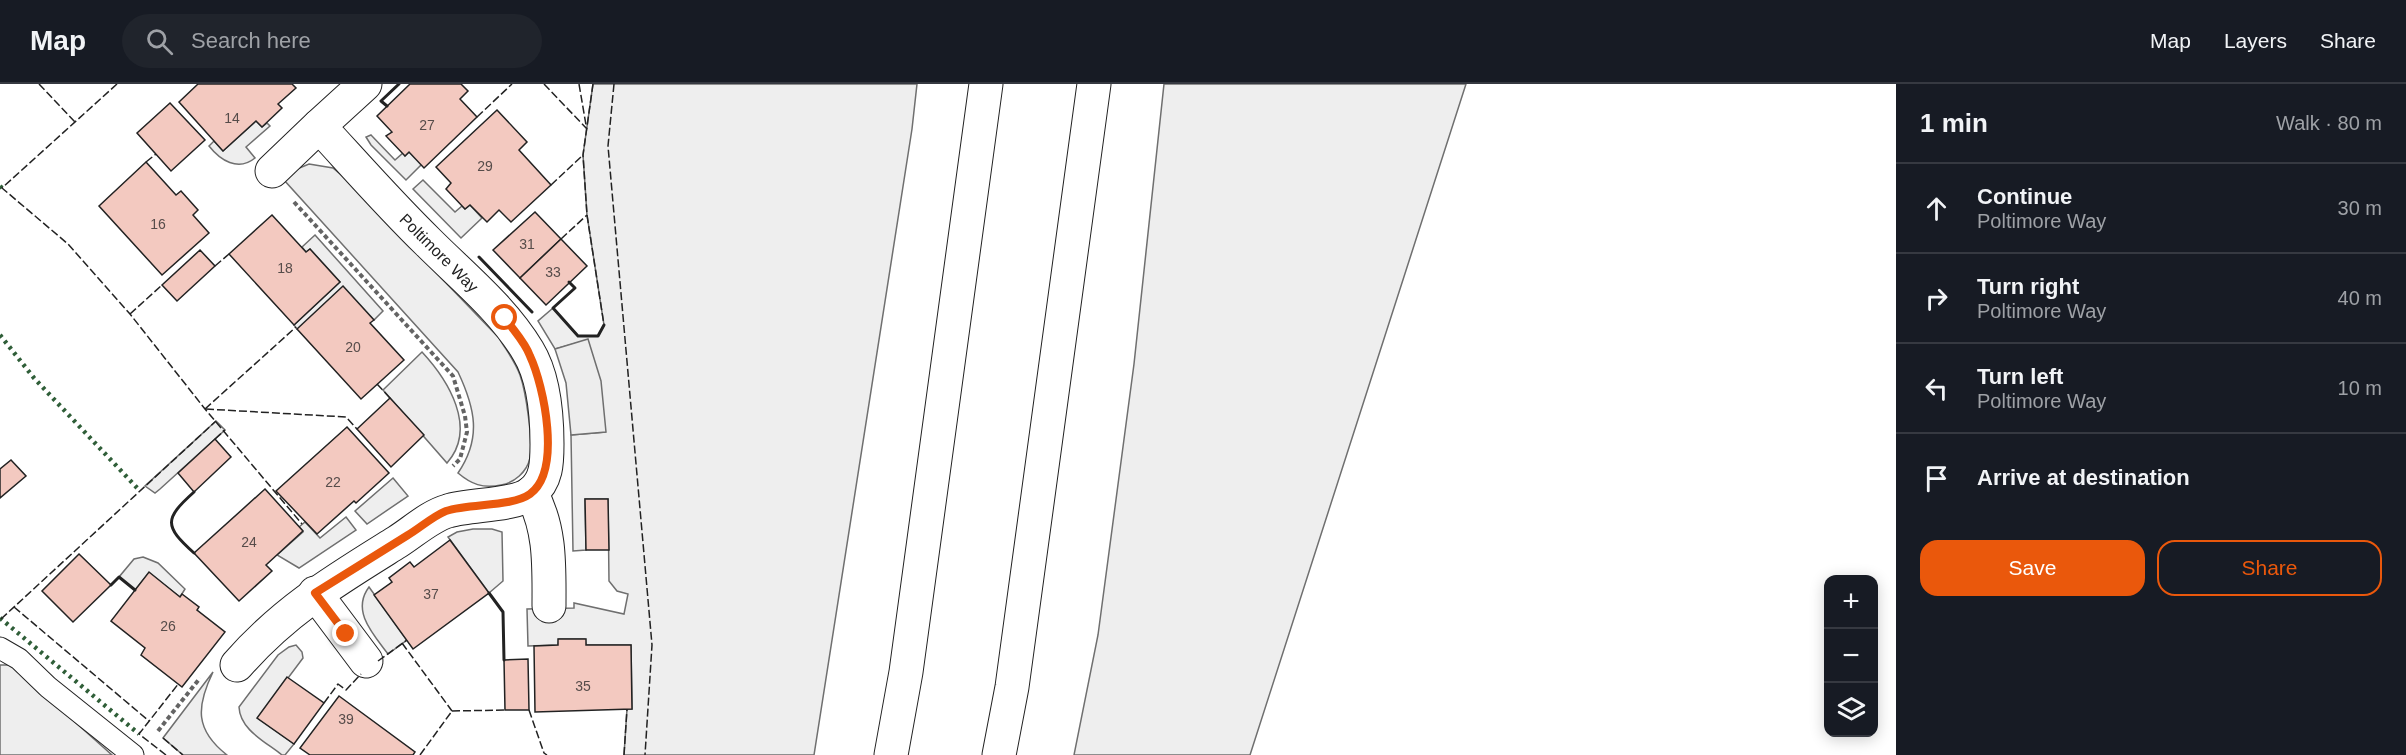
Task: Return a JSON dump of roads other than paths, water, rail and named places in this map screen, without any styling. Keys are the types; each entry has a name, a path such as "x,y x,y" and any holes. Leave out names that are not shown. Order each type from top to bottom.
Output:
{"main road":[{"path":"272,171 365,84"},
{"path":"891,755 906,672 986,84"},
{"path":"999,755 1011,687 1094,84"},
{"name":"Poltimore Way","path":"319,126 405,219 505,318 530,353 540,384 547,428 547,466 541,481 531,493"},
{"path":"237,665 260,639 315,593 446,512 476,505 516,501 531,493 539,507 547,534 549,606"},
{"path":"315,593 366,661"}],"lane":[{"path":"0,648 19,659 48,687 134,755"}]}
